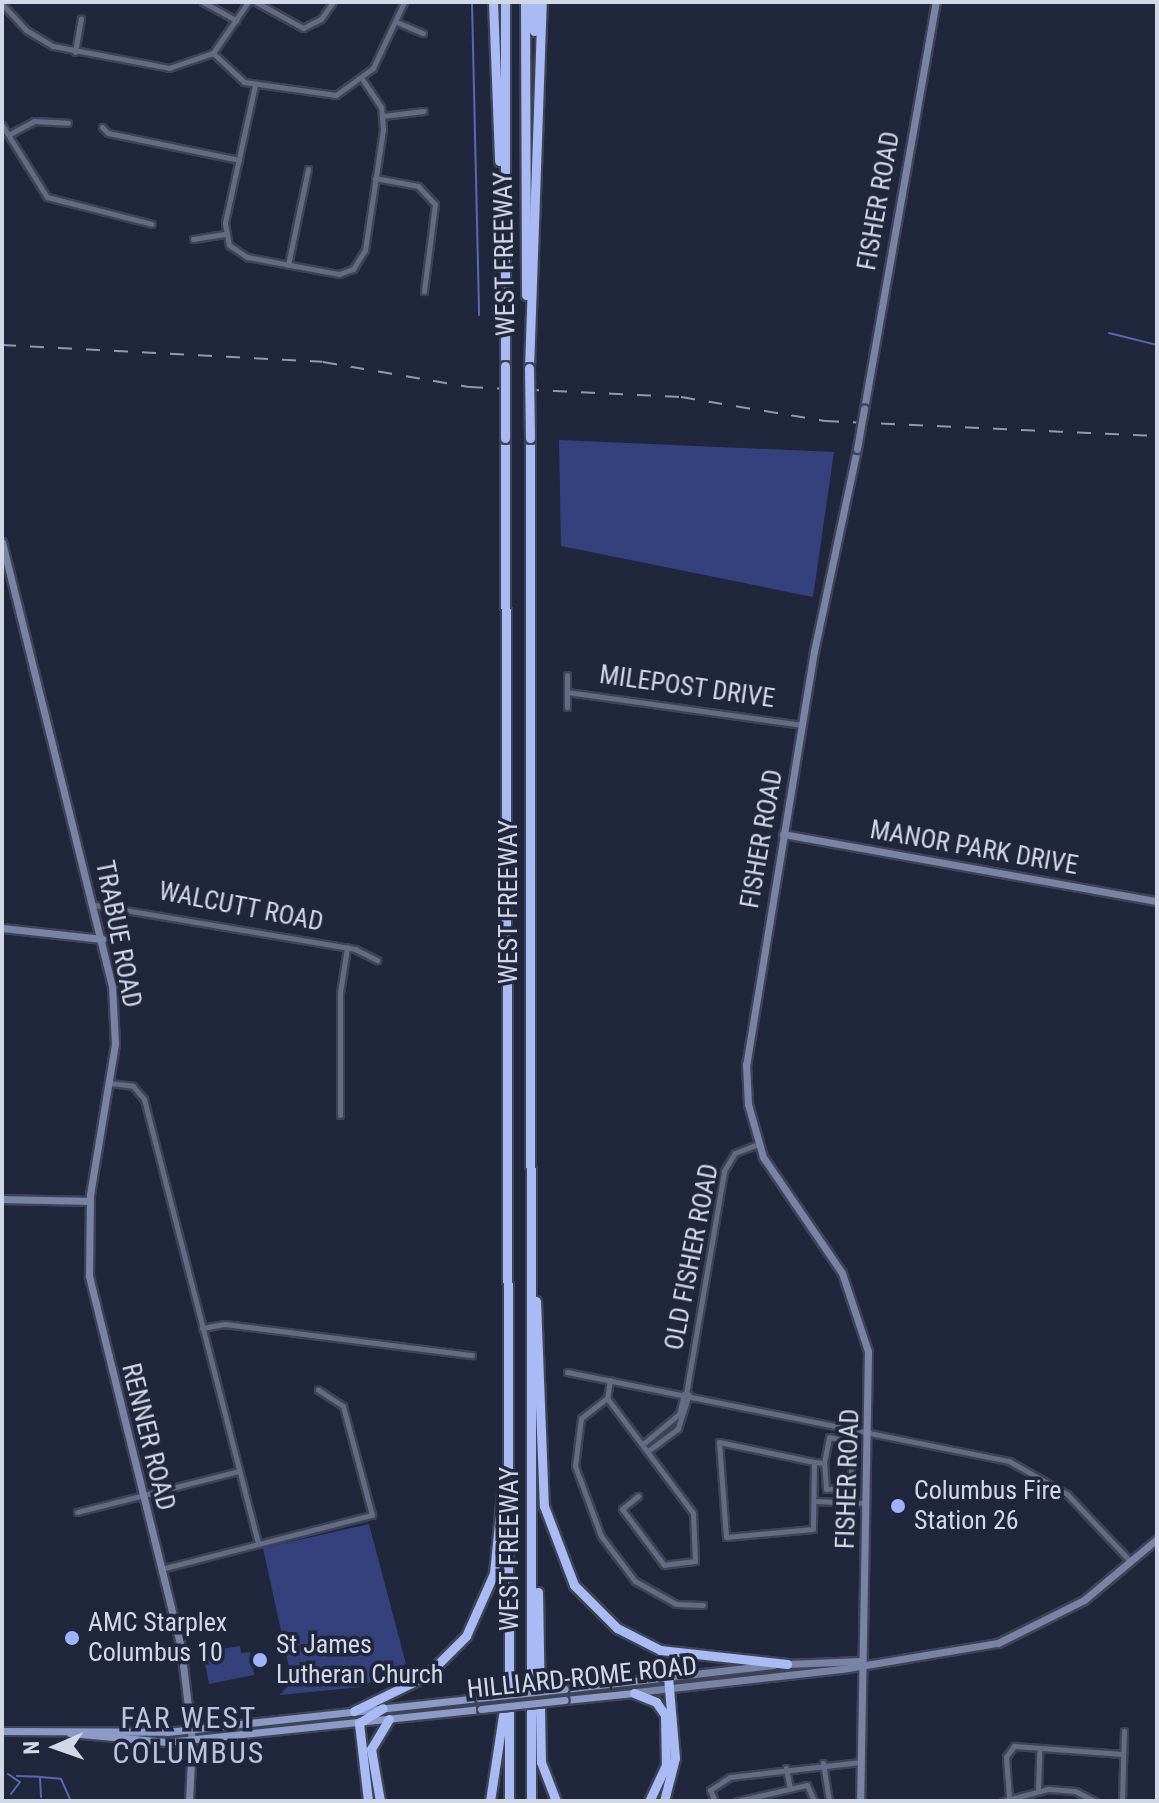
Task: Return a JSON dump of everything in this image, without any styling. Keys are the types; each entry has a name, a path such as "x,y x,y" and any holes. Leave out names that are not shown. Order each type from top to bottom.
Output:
{"highway":[{"path":"493,2 505,240"},
{"name":"WEST FREEWAY","path":"505,2 509,1801"},
{"name":"WEST FREEWAY","path":"525,2 530,438 531,1801"},
{"path":"534,2 536,147"},
{"path":"529,368 542,2"},
{"path":"354,1711 426,1676 450,1656 475,1620 494,1573 504,1459 506,796"},
{"path":"532,1282 541,1325 544,1506 574,1585 617,1628 660,1650 787,1664"},
{"path":"531,1507 541,1762 556,1801"},
{"path":"490,1801 510,1653"},
{"path":"664,1801 675,1758 668,1677"},
{"path":"634,1693 656,1702 665,1715 666,1765 649,1801"},
{"path":"368,1801 359,1723 383,1708"},
{"path":"380,1801 371,1749 389,1719"}],"main road":[{"name":"FISHER ROAD","path":"860,1801 869,1432 868,1351 856,1305 835,1262 780,1189 759,1144 748,1104 746,1052 801,725 857,449 936,2"},
{"name":"TRABUE ROAD","path":"2,542 102,939 115,1015 110,1083"},
{"name":"MANOR PARK DRIVE","path":"783,834 1157,901"},
{"path":"2,928 81,941 102,939"},
{"name":"RENNER ROAD","path":"110,1083 89,1201 89,1279 161,1569 191,1729 189,1801"},
{"path":"2,1199 89,1201"},
{"name":"HILLIARD-ROME ROAD","path":"67,1731 114,1742 192,1740 634,1693 982,1646 1033,1630 1131,1562 1157,1539"},
{"name":"HILLIARD-ROME ROAD","path":"2,1731 191,1729 787,1664 863,1662"}],"street":[{"path":"203,2 236,20"},
{"path":"4,9 37,37 75,52 169,68 213,53 248,2"},
{"path":"256,2 303,28 321,19 332,4"},
{"path":"213,53 229,73 255,85 328,97 363,80 399,23 404,2"},
{"path":"75,52 81,19"},
{"path":"399,23 423,33"},
{"path":"255,85 225,234 237,253 339,274 359,264 383,116 363,80"},
{"path":"383,116 424,111"},
{"path":"10,134 34,121 68,123"},
{"path":"2,125 47,197 152,224"},
{"path":"102,127 239,160"},
{"path":"288,265 308,169"},
{"path":"375,178 418,186 435,204 424,291"},
{"path":"193,239 225,234"},
{"path":"567,675 567,707"},
{"name":"MILEPOST DRIVE","path":"567,692 801,725"},
{"name":"WALCUTT ROAD","path":"95,905 347,948 377,960"},
{"path":"340,1115 340,993 347,948"},
{"path":"110,1083 133,1086 144,1099 258,1544"},
{"name":"OLD FISHER ROAD","path":"686,1394 724,1171 735,1153 759,1144"},
{"path":"202,1328 225,1324 472,1355"},
{"path":"567,1372 869,1432 1028,1468 1067,1494 1131,1562"},
{"path":"610,1380 607,1398 581,1418 575,1466 601,1536 635,1581 676,1604 703,1605"},
{"path":"161,1569 372,1515 343,1406 318,1390"},
{"path":"643,1444 679,1414 686,1394"},
{"path":"648,1451 678,1428 686,1394"},
{"path":"607,1398 689,1506 695,1561 664,1565 622,1509 638,1496"},
{"path":"829,1437 851,1442 851,1488 826,1489 824,1463 829,1437"},
{"path":"814,1462 813,1529 726,1537 719,1442 824,1463"},
{"path":"77,1512 239,1471"},
{"path":"814,1501 867,1503"},
{"path":"1122,1801 1124,1731"},
{"path":"1095,1801 1075,1791 1038,1790 1006,1799 1010,1749 1123,1754"},
{"path":"1038,1790 1039,1752"},
{"path":"715,1801 710,1790 730,1777 823,1763 860,1762"},
{"path":"823,1763 829,1801"},
{"path":"786,1768 790,1788"},
{"path":"737,1801 809,1786 814,1801"}],"shaded area":[{"path":"559,440 834,452 813,597 561,546"},
{"path":"369,1524 406,1664 361,1687 280,1695 292,1681 263,1548"},
{"path":"240,1646 241,1653 250,1652 254,1675 209,1684 203,1652"}],"waterway":[{"path":"472,2 479,315"},
{"path":"1109,333 1157,345"},
{"path":"8,1774 20,1782 11,1794"},
{"path":"17,1776 40,1777 41,1797"},
{"path":"40,1777 61,1779 71,1801"}],"railway":[{"path":"2,345 323,362 469,387 681,397 825,421 1157,436"}],"place":[{"name":"Columbus Fire Station 26","path":"898,1506"},
{"name":"AMC Starplex Columbus 10","path":"72,1638"},
{"name":"St James Lutheran Church","path":"260,1660"}],"district":[{"name":"FAR WEST COLUMBUS","path":"189,1735"}]}
